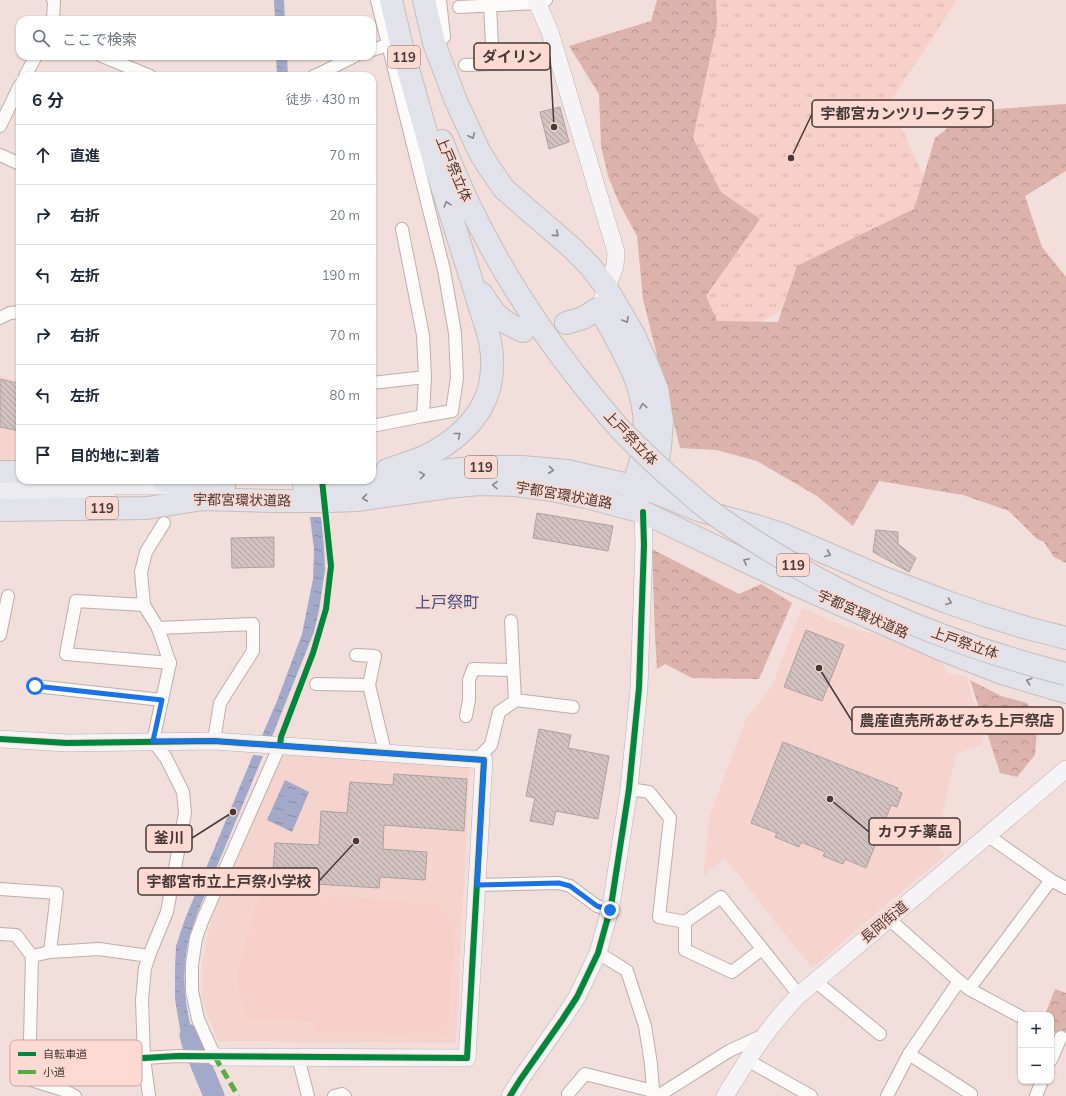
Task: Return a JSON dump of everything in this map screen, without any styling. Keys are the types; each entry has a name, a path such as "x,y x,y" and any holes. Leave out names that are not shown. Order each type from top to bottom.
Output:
{"highway":[{"name":"119","path":"391,0 403,50 438,107 479,151 504,190 571,247 590,266 606,286 633,334 657,389 662,421 660,447 642,489"},
{"name":"上戸祭立体","path":"400,0 412,48 438,107"},
{"name":"上戸祭立体","path":"415,0 448,158 465,198 492,250 550,343 599,388 667,461 736,516 792,552 846,582 959,631 1020,650 1066,662"},
{"name":"119","path":"376,473 430,454 462,432 473,421 480,409 491,382 492,366 489,336 459,241 438,107 434,43 424,0"},
{"name":"119","path":"459,241 479,289 491,308 500,318 512,326 523,330"},
{"path":"566,324 583,318 599,308 628,360 638,384 643,402 645,420 645,437 641,459 643,512"},
{"name":"上戸祭立体","path":"577,369 619,427 652,460 693,497 735,528 779,557 817,578 899,618 948,638 1011,659 1066,674"},
{"name":"宇都宮環状道路","path":"376,483 484,467 522,467 567,471 642,489 701,511 754,525 784,535 884,578 982,614 1066,638"},
{"path":"0,472 16,472"},
{"name":"119","path":"175,484 200,492"},
{"name":"119","path":"328,493 343,484"},
{"name":"宇都宮環状道路","path":"200,492 272,494 328,493 370,484"},
{"name":"宇都宮環状道路","path":"328,493 357,500 479,484 514,485 552,490 586,497 643,512 781,578 943,650 1002,673 1066,692"},
{"name":"119","path":"0,510 147,508 200,492"}],"main road":[{"name":"宇都宮環状道路","path":"0,484 200,492"},
{"name":"宇都宮環状道路","path":"0,497 200,492"}],"street":[{"path":"53,0 53,16"},
{"path":"376,425 452,412 457,378 455,333 444,270 377,0"},
{"path":"440,0 444,37"},
{"path":"459,7 540,1 616,252 615,266 606,286 599,308"},
{"path":"490,5 493,64"},
{"path":"376,49 388,45"},
{"path":"27,72 34,60"},
{"path":"112,60 140,72"},
{"path":"325,72 348,60"},
{"path":"465,65 518,63"},
{"path":"0,126 16,93"},
{"path":"0,155 16,162"},
{"path":"402,229 423,335 425,377 423,416"},
{"path":"0,318 10,313 16,312"},
{"path":"376,382 425,377"},
{"path":"510,1096 577,997 598,953 610,910 629,789 639,688 644,546 643,512"},
{"path":"149,1096 144,1058 142,1000 145,968 167,912 185,813 183,792 166,758 153,741 170,664 158,628 144,606 140,572 146,552 164,523"},
{"path":"0,635 8,596"},
{"path":"144,606 76,601 66,654 170,664"},
{"path":"476,759 491,745 499,712 515,701 511,620"},
{"path":"158,628 253,624 253,651 220,703 214,741"},
{"path":"356,655 375,656 369,685 385,752"},
{"path":"466,716 469,700 469,680 472,669 514,670"},
{"path":"316,684 369,685"},
{"path":"35,686 162,700"},
{"path":"515,700 573,707"},
{"path":"0,739 67,742 214,741 484,760 467,1058 178,1056 144,1058"},
{"path":"215,1057 198,1019 192,990 192,965 196,938 280,745"},
{"name":"長岡街道","path":"725,1096 764,1036 786,1008 799,995 1066,769"},
{"path":"629,789 649,792 670,818 659,917 685,922 721,898 799,995"},
{"path":"987,835 1051,880 1066,888"},
{"path":"969,989 1051,880"},
{"path":"477,885 559,883 570,886 597,906 610,910"},
{"path":"0,889 57,893 50,952"},
{"path":"889,919 969,989 1018,1015"},
{"path":"685,922 685,950 732,972 762,949"},
{"path":"0,934 16,936 32,956 30,1040"},
{"path":"32,956 50,952 100,949 149,956"},
{"path":"598,953 626,971 645,1026 655,1094"},
{"path":"815,981 880,1034"},
{"path":"887,1096 909,1054 959,981"},
{"path":"568,1096 568,1094 585,1074 655,1094 729,1051 764,1036"},
{"path":"1054,1051 1059,1036"},
{"path":"909,1054 971,1094 970,1096"},
{"path":"298,1057 308,1096"},
{"path":"747,1060 810,1096"},
{"path":"1036,1096 1041,1084"},
{"path":"50,1086 75,1096"},
{"path":"334,1096 342,1094 345,1096"}],"shaded area":[{"path":"0,376 16,380 16,462 0,462"},
{"path":"802,608 846,627 882,636 942,662 947,673 967,677 984,744 956,754 936,843 945,855 812,968 725,858 703,876 710,815 747,717 772,686"},
{"path":"284,753 470,766 456,1043 218,1041 202,1001 202,963 212,916"}],"green space":[{"path":"657,0 716,0 717,25 693,138 721,192 760,219 706,296 717,321 778,322 797,266 914,209 935,138 969,111 1066,104 1066,171 1025,196 1042,247 1066,277 1066,563 1054,557 1044,542 1037,539 1009,511 963,495 879,481 853,526 817,496 757,461 716,450 680,448 643,299 637,236 619,203 608,176 601,146 599,94 569,46 651,21"},
{"path":"682,0 957,0 890,102 940,213 845,275 711,350 672,264"},
{"path":"652,549 739,594 761,584 792,603 759,679 692,678 665,664 657,669"},
{"path":"970,680 1001,696 1027,703 1038,719 1035,755 1017,777 1000,773"},
{"path":"259,893 433,903 455,925 447,1033 314,1032 314,1021 245,1018 237,975"},
{"path":"1055,989 1066,993 1066,1036 1054,1032 1054,1012 1046,1012"}],"water":[{"path":"274,0 284,0 285,16 275,16"},
{"path":"276,60 287,60 288,72 277,72"},
{"path":"310,517 321,517 324,547 325,570 319,610 314,632 271,739 261,738 277,701 302,634 313,579 314,549"},
{"path":"253,755 263,756 197,914 187,946 184,981 186,1004 192,1030 202,1052 189,1051 180,1029 175,999 176,946 185,919"},
{"path":"285,780 309,792 292,832 267,820"},
{"path":"198,1069 209,1069 220,1096 210,1096"}],"building":[{"path":"560,107 569,142 549,149 540,112"},
{"path":"0,379 16,383 16,430 0,427"},
{"path":"537,513 613,526 608,551 533,538"},
{"path":"876,530 898,532 898,544 916,558 909,572 873,552"},
{"path":"274,537 274,567 232,568 231,538"},
{"path":"806,630 844,645 822,701 784,687"},
{"path":"539,729 571,735 568,748 609,756 598,819 556,811 553,825 530,821 535,798 526,796"},
{"path":"783,742 898,788 897,791 902,793 897,807 891,805 866,868 845,859 843,864 823,856 825,852 801,842 799,847 775,837 777,833 751,823"},
{"path":"394,774 467,779 464,831 384,825 383,849 427,852 425,880 380,877 379,888 314,884 315,873 273,871 275,843 319,845 321,811 347,813 350,782 393,785"}],"waterway":[{"path":"190,1035 214,1096"}],"marked path":[{"path":"215,1057 238,1096"}],"cycle path":[{"path":"280,745 281,737 313,653 326,609 331,566 322,484"},
{"path":"510,1096 577,997 598,953 611,906 629,789 639,688 644,545 643,512"},
{"path":"0,739 67,743 214,741 484,760 467,1058 178,1056 144,1058"}],"place":[{"name":"ダイリン","path":"554,127"},
{"name":"宇都宮カンツリークラブ","path":"791,158"},
{"name":"農産直売所あぜみち上戸祭店","path":"819,668"},
{"name":"カワチ薬品","path":"830,799"},
{"name":"釜川","path":"233,812"},
{"name":"宇都宮市立上戸祭小学校","path":"356,841"}],"district":[{"name":"上戸祭町","path":"447,602"}],"route":[{"path":"35,686 162,700 153,741 214,741 484,760 477,885 559,883 570,886 597,906 610,910"}]}
